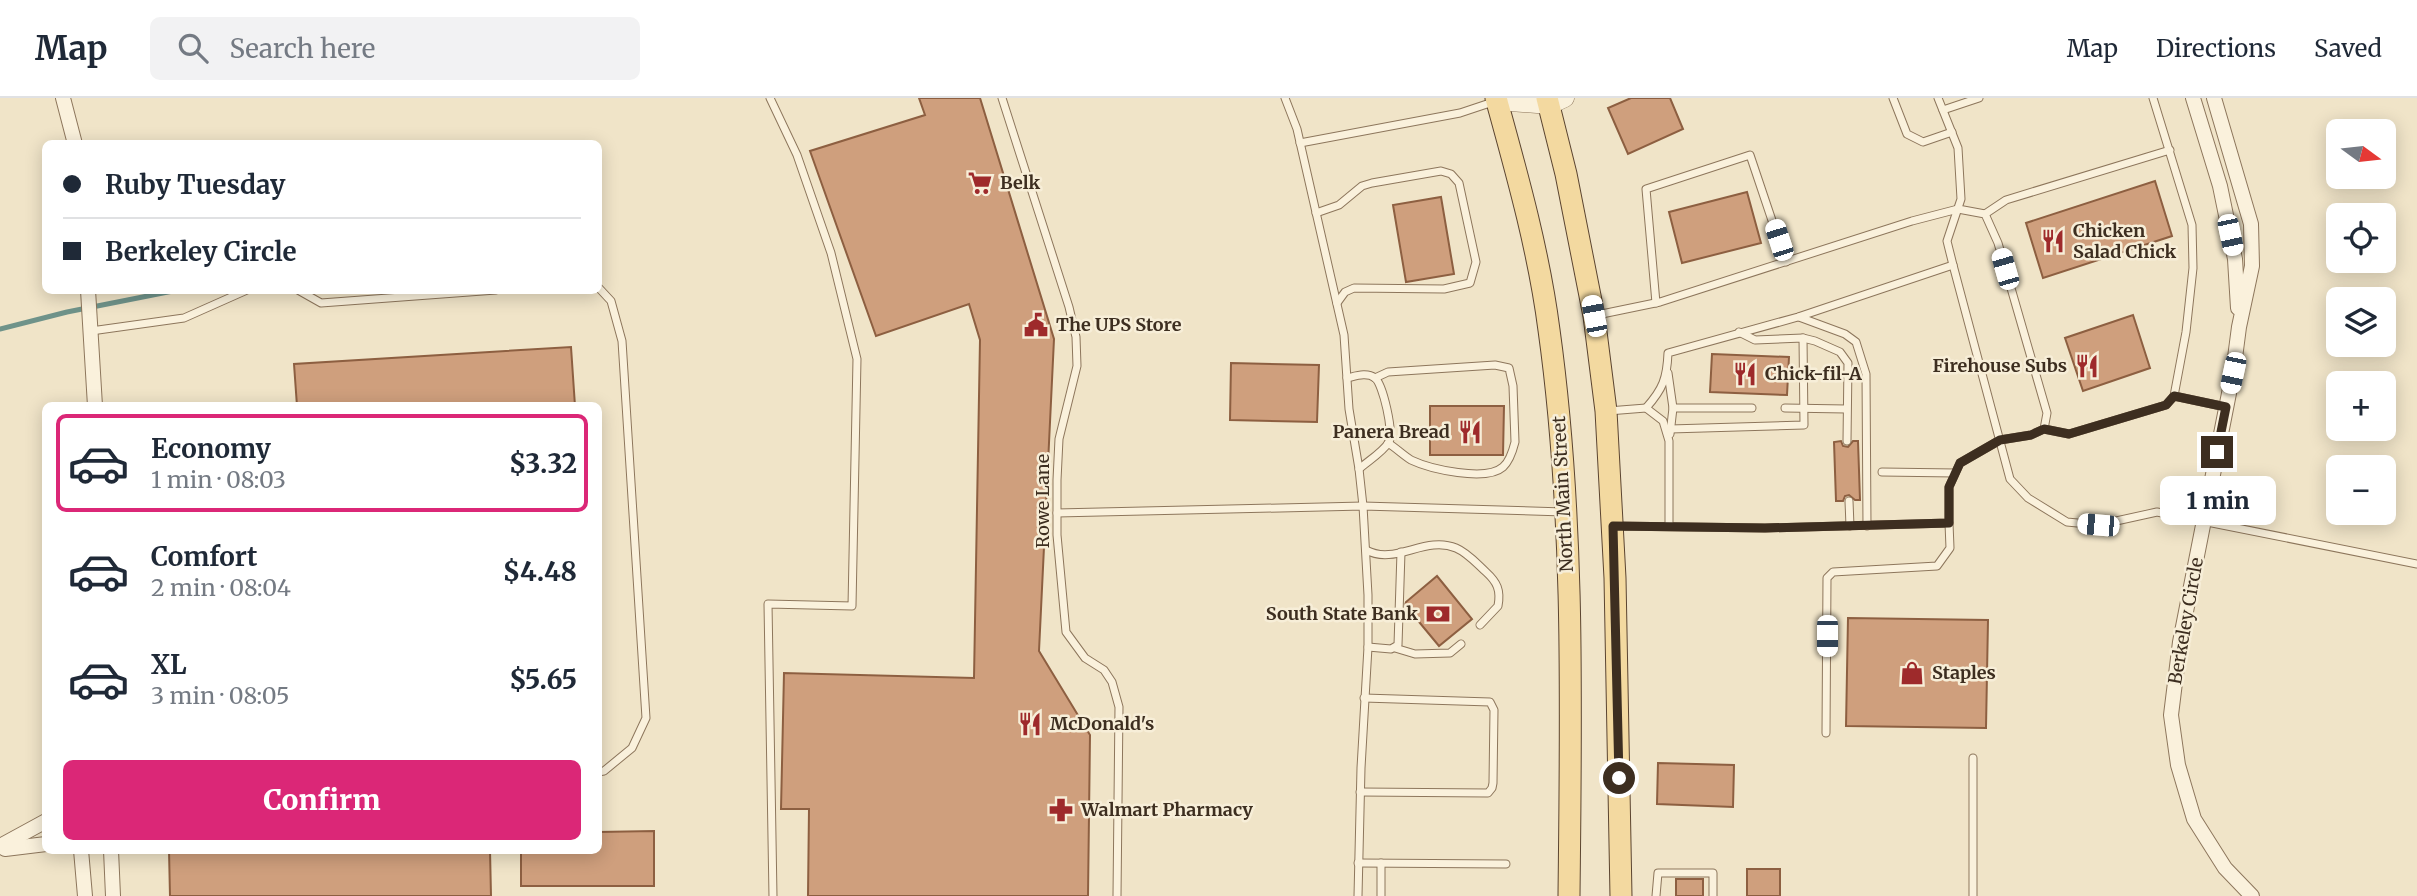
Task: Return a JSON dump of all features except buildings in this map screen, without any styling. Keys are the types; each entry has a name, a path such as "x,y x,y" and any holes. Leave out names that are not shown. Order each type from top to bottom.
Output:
{"main road":[{"name":"North Main Street","path":"1498,99 1522,190 1549,327 1561,427 1571,688 1569,896"},
{"path":"1554,100 1594,316 1606,411 1613,526 1621,896"}],"street":[{"path":"63,98 74,140"},
{"name":"Berkeley Circle","path":"2193,98 2220,186 2235,259 2239,327"},
{"name":"Berkeley Circle","path":"2214,98 2251,224 2252,266 2180,642 2171,715 2178,765 2194,819 2225,868 2252,896"},
{"path":"1498,99 1554,100"},
{"path":"88,294 95,402"},
{"path":"0,848 42,823"},
{"path":"0,848 42,844"},
{"path":"81,854 85,896"},
{"path":"111,854 113,896"}],"lane":[{"path":"770,98 797,155 831,253 857,359 852,606 768,604 773,896"},
{"name":"Rowe Lane","path":"1002,98 1069,307 1076,337 1077,366 1059,439 1057,546 1066,632 1085,658 1104,670 1112,682 1119,707 1116,896"},
{"path":"1285,98 1300,143 1344,335 1349,409 1363,506 1368,647 1360,792 1358,896"},
{"path":"1893,98 1907,134 1923,142 1952,132"},
{"path":"1938,98 1958,148 1961,199 1947,241 2011,480 2028,498 2067,522 2098,525 2157,512 2417,564"},
{"path":"1943,110 1979,98"},
{"path":"1826,733 1827,578 1833,572 1937,566 1950,548 1949,487 1960,463 2000,440 2031,435 2044,429 2069,434 2166,405 2174,396 2186,332 2193,268 2192,225 2153,98"},
{"path":"1300,143 1460,113 1498,99"},
{"path":"1594,316 1656,303 1958,209 1985,214 2006,200 2169,150"},
{"path":"1656,303 1646,189 1750,155 1786,262"},
{"path":"1316,213 1339,205 1362,186 1372,183 1441,172 1451,174 1459,183 1476,262 1470,283 1444,289 1363,287 1345,292 1337,303"},
{"path":"1985,214 1998,243 2047,413 2044,429"},
{"path":"1669,526 1669,441 1673,408 1667,372 1668,353 1798,317 1953,265"},
{"path":"602,291 611,300 622,341 646,718 632,748 602,771"},
{"path":"90,331 184,318 238,294"},
{"path":"305,294 321,303 442,294"},
{"path":"1798,317 1845,334 1856,342 1866,374 1867,526"},
{"path":"1740,332 1755,340 1803,338 1840,352 1848,363 1847,441"},
{"path":"1670,429 1804,425 1803,338"},
{"path":"1347,378 1362,375 1375,378 1388,372 1495,365 1509,368 1513,386 1515,442 1501,469 1490,473 1455,473 1437,469 1410,459 1388,443"},
{"path":"1646,408 1659,393 1667,372"},
{"path":"1359,469 1388,443 1391,430 1380,385 1375,378"},
{"path":"2174,396 2226,407"},
{"path":"1606,411 1646,408 1663,421 1669,441"},
{"path":"1673,408 1752,408"},
{"path":"1785,408 1846,409"},
{"path":"1882,472 1955,473"},
{"path":"1849,500 1850,526"},
{"path":"1057,513 1363,506 1565,512"},
{"path":"1613,526 1765,528 1949,523"},
{"path":"1366,550 1380,556 1421,545 1454,547 1495,580 1499,589 1498,606 1480,625"},
{"path":"1395,648 1399,640 1401,552"},
{"path":"1368,647 1395,648 1415,654 1450,653 1461,644"},
{"path":"1360,792 1488,793 1493,783 1494,710 1490,702 1364,698"},
{"path":"1973,758 1973,896"},
{"path":"1358,863 1506,864"},
{"path":"1381,863 1381,896"},
{"path":"1662,896 1656,896 1658,873 1713,873 1713,896 1707,896"}],"waterway":[{"path":"0,329 158,294"}],"place":[{"name":"Belk","path":"980,183"},
{"name":"Chicken Salad Chick","path":"2053,241"},
{"name":"The UPS Store","path":"1036,325"},
{"name":"Firehouse Subs","path":"2087,366"},
{"name":"Chick-fil-A","path":"1745,374"},
{"name":"Panera Bread","path":"1470,432"},
{"name":"South State Bank","path":"1438,614"},
{"name":"Staples","path":"1912,673"},
{"name":"McDonald's","path":"1030,724"},
{"name":"Walmart Pharmacy","path":"1061,810"}],"route":[{"path":"1619,778 1613,526 1765,528 1949,523 1949,487 1960,463 2000,440 2031,435 2044,429 2069,434 2166,405 2174,396 2226,407 2217,452"}]}
